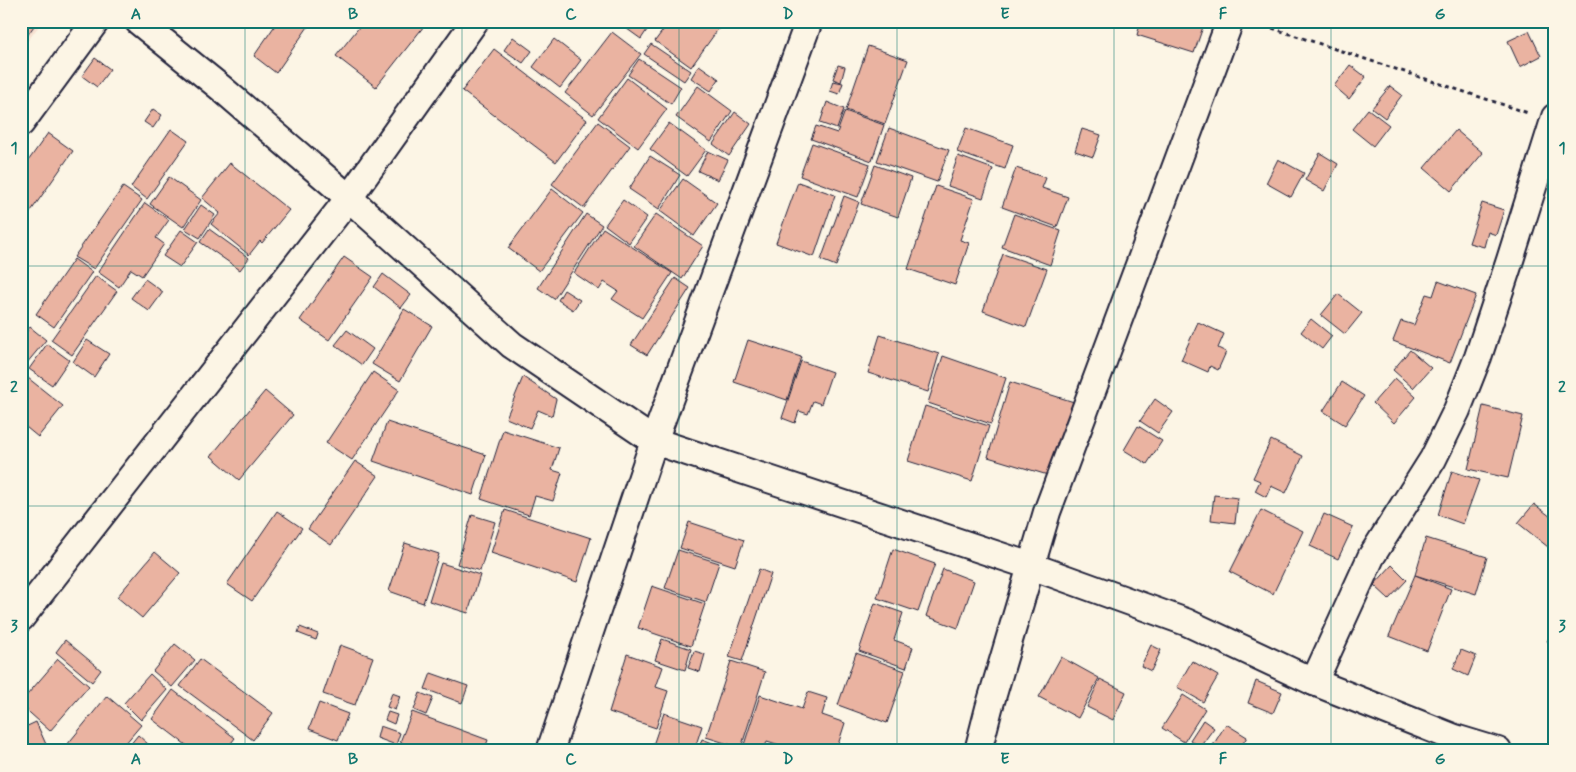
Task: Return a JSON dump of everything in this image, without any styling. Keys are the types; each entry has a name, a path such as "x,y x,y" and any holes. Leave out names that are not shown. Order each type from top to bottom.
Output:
{"street":[{"path":"21,123 96,21"},
{"path":"138,21 221,88 349,198 512,345 654,441 1031,566 1186,622 1453,745 1498,751"},
{"path":"21,618 349,198 475,21"},
{"path":"550,751 654,441 809,21"},
{"path":"978,751 1047,512 1230,21"},
{"path":"1314,682 1371,557 1433,459 1457,410 1478,357 1554,120"}],"path":[{"path":"1251,21 1554,120"}],"shaded area":[{"path":"21,21 38,21 41,23 21,50"}],"building":[{"path":"21,21 33,21 36,23 22,43"},
{"path":"278,21 312,21 276,73 254,56"},
{"path":"364,21 428,21 376,87 336,56"},
{"path":"616,21 653,21 641,39"},
{"path":"670,21 724,21 691,67 655,41"},
{"path":"1141,21 1205,21 1194,53 1137,35"},
{"path":"1529,31 1541,56 1520,67 1508,41"},
{"path":"612,32 641,54 593,115 565,93"},
{"path":"513,37 532,51 523,63 504,50"},
{"path":"554,39 581,60 560,88 533,67"},
{"path":"651,44 691,71 684,81 644,54"},
{"path":"868,46 908,60 885,124 846,110"},
{"path":"494,49 587,120 556,162 462,91"},
{"path":"95,58 110,69 97,87 82,76"},
{"path":"639,59 681,87 671,104 628,75"},
{"path":"699,65 719,79 711,91 691,78"},
{"path":"838,65 845,67 841,82 833,79"},
{"path":"1350,65 1366,77 1349,99 1334,86"},
{"path":"627,78 667,109 638,148 598,118"},
{"path":"833,81 843,83 839,94 830,91"},
{"path":"698,86 732,111 711,142 676,117"},
{"path":"1390,86 1402,95 1385,118 1372,108"},
{"path":"827,102 844,109 837,129 820,123"},
{"path":"153,109 162,115 153,128 144,122"},
{"path":"1368,109 1389,125 1373,146 1352,129"},
{"path":"845,111 884,125 872,161 811,139 816,126 837,133"},
{"path":"735,112 751,124 729,156 713,144"},
{"path":"598,122 630,146 584,208 552,184"},
{"path":"669,123 706,150 687,176 650,149"},
{"path":"889,128 949,150 937,182 877,161"},
{"path":"966,128 1013,145 1005,169 957,152"},
{"path":"171,129 188,141 147,199 131,187"},
{"path":"1082,129 1101,135 1093,157 1075,151"},
{"path":"1456,130 1483,153 1451,191 1424,168"},
{"path":"48,133 73,151 24,221 21,219 21,171"},
{"path":"812,143 870,164 858,197 800,176"},
{"path":"708,151 728,160 718,180 698,171"},
{"path":"1320,153 1338,164 1324,191 1305,180"},
{"path":"650,156 680,175 659,209 629,189"},
{"path":"958,156 993,169 983,198 948,186"},
{"path":"1278,159 1304,173 1291,197 1266,183"},
{"path":"230,163 289,210 262,243 260,241 249,255 211,224 220,213 202,198"},
{"path":"875,165 911,178 898,217 861,204"},
{"path":"1016,168 1046,178 1042,188 1068,197 1057,227 1002,207"},
{"path":"169,177 201,200 183,227 150,204"},
{"path":"683,179 717,203 694,236 660,211"},
{"path":"798,182 835,195 814,257 776,243"},
{"path":"936,186 974,199 960,240 969,243 955,285 908,269"},
{"path":"123,187 142,200 94,269 74,257"},
{"path":"552,189 583,213 539,271 508,248"},
{"path":"844,196 859,202 836,266 821,260"},
{"path":"623,200 647,217 629,243 605,225"},
{"path":"145,203 169,220 156,238 164,244 142,276 131,269 119,287 98,272"},
{"path":"1482,203 1504,210 1496,235 1488,232 1484,247 1469,243"},
{"path":"201,205 215,215 200,238 185,229"},
{"path":"586,214 602,225 554,299 538,288"},
{"path":"656,214 703,246 682,279 634,246"},
{"path":"1014,214 1061,231 1050,265 1002,247"},
{"path":"603,228 672,273 642,318 612,299 618,291 604,282 599,290 574,273"},
{"path":"209,229 249,258 240,270 200,242"},
{"path":"181,230 198,242 180,267 163,256"},
{"path":"1003,254 1047,269 1026,327 983,311"},
{"path":"344,257 373,277 329,340 300,320"},
{"path":"74,259 92,272 54,327 36,314"},
{"path":"383,274 411,295 401,308 374,287"},
{"path":"96,276 117,291 72,355 51,340"},
{"path":"675,278 690,288 647,355 631,345"},
{"path":"145,279 163,292 149,311 131,298"},
{"path":"1438,281 1476,295 1450,363 1393,341 1401,321 1414,325 1426,294 1433,296"},
{"path":"564,290 580,300 573,310 558,300"},
{"path":"1338,294 1362,313 1345,334 1321,315"},
{"path":"404,309 432,326 400,381 372,364"},
{"path":"1311,319 1332,336 1322,349 1301,332"},
{"path":"1198,322 1224,334 1218,348 1226,352 1218,370 1210,366 1208,372 1181,360"},
{"path":"30,327 46,340 21,370 21,339"},
{"path":"347,330 373,349 362,365 335,345"},
{"path":"880,335 939,354 928,392 868,373"},
{"path":"87,340 109,354 94,377 73,362"},
{"path":"748,340 801,357 787,400 734,382"},
{"path":"47,344 69,360 52,385 29,369"},
{"path":"1410,350 1431,368 1413,388 1393,370"},
{"path":"943,356 1006,378 991,424 928,403"},
{"path":"801,361 832,372 821,404 813,401 808,414 799,411 795,423 782,418"},
{"path":"373,372 399,390 352,460 326,443"},
{"path":"23,374 63,406 38,437 21,423 21,377"},
{"path":"523,377 556,399 552,416 538,410 530,428 506,418"},
{"path":"1395,378 1416,397 1394,423 1373,403"},
{"path":"1010,382 1074,402 1051,476 988,457"},
{"path":"1342,382 1364,396 1345,425 1323,411"},
{"path":"265,391 293,415 239,480 211,456"},
{"path":"1155,399 1173,412 1158,433 1140,421"},
{"path":"925,406 989,426 972,481 908,461"},
{"path":"1483,406 1523,416 1508,478 1468,469"},
{"path":"387,422 486,455 473,495 373,461"},
{"path":"1138,426 1162,441 1147,464 1124,450"},
{"path":"503,430 559,448 552,470 562,473 553,501 535,496 529,515 481,499"},
{"path":"1271,440 1303,456 1286,493 1271,486 1266,497 1255,491 1260,481 1253,478"},
{"path":"355,461 378,476 331,545 308,529"},
{"path":"1452,471 1479,480 1463,524 1438,515"},
{"path":"1214,495 1238,498 1235,523 1211,520"},
{"path":"1534,504 1555,520 1555,538 1548,547 1518,523"},
{"path":"505,510 591,538 577,582 491,553"},
{"path":"1261,510 1303,531 1273,594 1230,572"},
{"path":"277,511 302,528 252,601 227,584"},
{"path":"1324,514 1353,527 1338,559 1310,546"},
{"path":"472,515 495,522 480,571 457,564"},
{"path":"689,522 744,540 735,566 680,548"},
{"path":"1426,538 1487,557 1476,594 1415,575"},
{"path":"405,543 439,554 423,603 389,591"},
{"path":"893,549 935,564 918,612 877,598"},
{"path":"678,550 719,563 706,602 665,588"},
{"path":"155,552 180,573 142,618 117,597"},
{"path":"441,563 480,575 468,613 429,601"},
{"path":"1392,565 1407,580 1389,599 1374,585"},
{"path":"759,569 771,574 742,661 729,657"},
{"path":"943,569 974,581 958,628 926,616"},
{"path":"1415,575 1451,589 1427,651 1389,636"},
{"path":"652,586 705,604 691,646 638,628"},
{"path":"875,603 903,613 894,640 913,647 906,668 859,651"},
{"path":"300,627 318,634 316,640 298,633"},
{"path":"1555,630 1555,647 1547,641"},
{"path":"662,639 691,649 685,670 655,660"},
{"path":"65,640 101,670 92,682 56,652"},
{"path":"175,644 195,660 172,687 153,671"},
{"path":"340,645 373,657 355,705 323,694"},
{"path":"1151,645 1161,650 1151,671 1141,666"},
{"path":"1461,650 1476,656 1468,676 1453,669"},
{"path":"694,651 705,654 700,672 688,668"},
{"path":"856,653 905,671 887,723 838,705"},
{"path":"627,654 663,667 656,687 668,691 656,728 609,712"},
{"path":"1061,657 1099,678 1078,718 1039,697"},
{"path":"58,659 89,686 50,731 21,705 21,702"},
{"path":"200,659 273,713 253,740 180,686"},
{"path":"731,661 765,672 741,748 706,737"},
{"path":"1192,661 1218,676 1203,702 1177,687"},
{"path":"431,673 468,686 462,703 425,689"},
{"path":"150,674 167,690 141,720 124,703"},
{"path":"1100,679 1126,692 1113,720 1087,707"},
{"path":"1256,681 1282,692 1273,713 1248,703"},
{"path":"173,690 235,738 225,751 194,751 152,719"},
{"path":"808,692 827,698 822,715 845,723 836,751 799,751 767,741 764,751 742,751 760,695 802,709"},
{"path":"392,693 400,696 395,710 387,707"},
{"path":"420,693 433,698 426,715 414,710"},
{"path":"1183,695 1205,709 1184,742 1162,728"},
{"path":"107,696 141,725 119,751 62,751"},
{"path":"319,703 348,714 338,740 309,729"},
{"path":"388,712 397,715 394,724 385,720"},
{"path":"412,712 488,740 484,751 423,751 400,742"},
{"path":"664,713 702,726 694,751 651,751"},
{"path":"1203,720 1214,728 1200,747 1190,740"},
{"path":"36,722 49,751 21,751 21,729"},
{"path":"1226,724 1247,737 1238,751 1218,751 1212,747"},
{"path":"380,726 400,733 396,745 377,738"},
{"path":"138,735 149,745 144,751 125,751"},
{"path":"702,739 734,751 698,751"},
{"path":"237,745 244,751 232,751"},
{"path":"305,745 315,751 301,751"}]}
